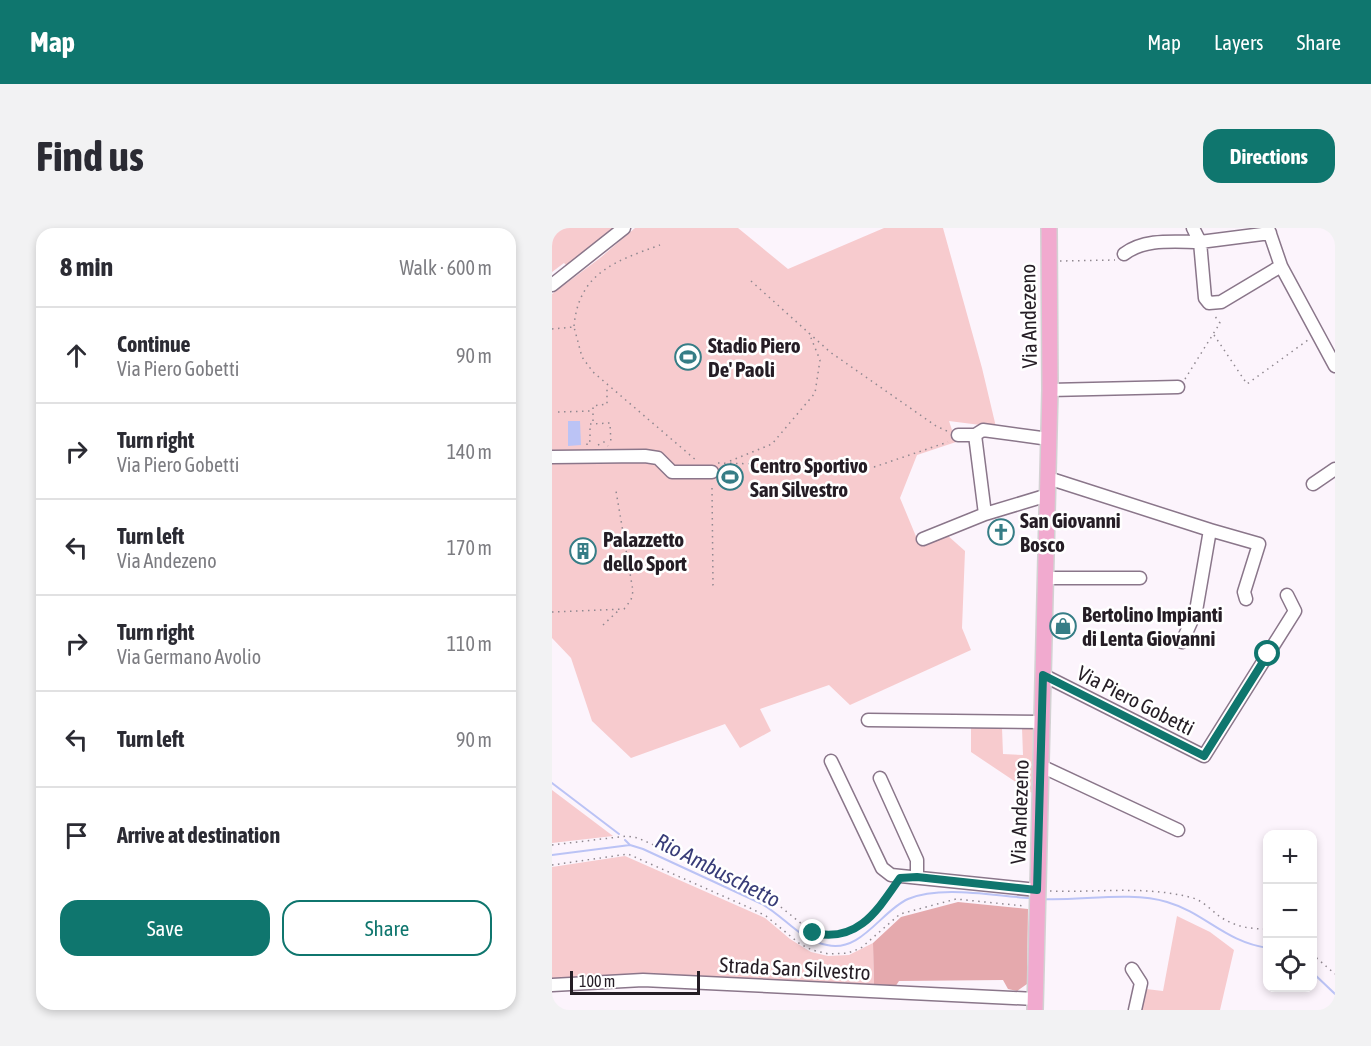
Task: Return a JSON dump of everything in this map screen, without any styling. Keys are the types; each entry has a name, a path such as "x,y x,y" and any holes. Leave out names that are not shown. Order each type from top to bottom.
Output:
{"main road":[{"name":"Via Andezeno","path":"1035,1004 1050,390 1049,228"}],"street":[{"path":"552,285 624,228"},
{"path":"1193,228 1200,242 1205,298 1209,303 1221,303 1281,266"},
{"path":"1121,257 1143,244 1200,242 1269,231 1281,266 1335,366"},
{"path":"1050,390 1178,387"},
{"path":"953,437 975,435 983,430 1049,439"},
{"path":"975,435 985,514"},
{"path":"552,458 645,456 658,458 672,472 710,467"},
{"path":"1313,484 1335,469"},
{"path":"1048,478 1260,544 1244,592 1246,599"},
{"path":"923,539 985,514 1048,495"},
{"path":"1182,642 1196,611 1210,530"},
{"path":"1045,578 1140,579"},
{"name":"Via Piero Gobetti","path":"1043,675 1204,756 1295,611 1287,596"},
{"path":"868,720 1042,722"},
{"path":"831,761 882,868 891,875 900,878 917,877 1037,890"},
{"path":"1041,766 1179,830"},
{"path":"880,778 917,860 917,877"},
{"path":"1132,969 1141,983 1136,1010"},
{"name":"Strada San Silvestro","path":"552,985 644,980 1035,1004"}],"path":[{"path":"660,245 607,266 587,285 575,311 574,327 582,357 607,387 710,467 772,444 815,393 820,360 808,333"},
{"path":"1048,261 1121,257"},
{"path":"751,281 847,365 953,437"},
{"path":"1178,387 1220,323 1209,303"},
{"path":"552,329 574,327"},
{"path":"1214,335 1247,384 1314,336"},
{"path":"586,449 590,424 593,423 593,406 607,404 607,387"},
{"path":"558,412 593,411"},
{"path":"593,423 610,423 611,448 604,442"},
{"path":"727,462 874,467 953,437"},
{"path":"712,488 713,585 716,589"},
{"path":"603,625 624,609 631,600 633,591 616,491"},
{"path":"552,612 620,610"},
{"path":"552,845 627,836 638,838 766,896 813,933 831,937 856,928 870,917 900,878"},
{"path":"552,865 628,854 750,908 766,916 800,944 812,950 830,954 848,953 861,948 900,914 956,899 1037,908"},
{"path":"1037,890 1085,892 1129,889 1179,895 1195,899 1232,923 1250,929 1263,929"},
{"path":"1317,958 1335,974"}],"shaded area":[{"path":"552,228 619,228 569,268 564,263 552,272"},
{"name":"Centro Sportivo San Silvestro","path":"635,228 738,228 788,269 884,228 943,228 996,427 949,421 956,442 917,455 900,498 920,546 947,535 965,551 962,628 971,650 850,705 829,685 760,709 771,731 740,748 725,724 631,758 592,721 571,658 552,638 552,294"},
{"path":"971,727 1002,728 1003,754 1023,755 1022,728 1033,727 1032,793 971,752"},
{"path":"552,790 613,836 552,843"},
{"path":"625,856 765,918 790,939 811,952 828,956 849,955 873,943 874,987 552,980 552,867"},
{"path":"958,902 1028,909 1027,984 1017,991 1008,989 1003,980 899,981 895,987 874,987 873,943 901,917"},
{"path":"1177,916 1210,932 1234,950 1220,1010 1141,1010 1146,989 1163,991"}],"water":[{"path":"568,421 580,421 581,445 568,446"}],"waterway":[{"path":"552,783 619,834"},
{"name":"Rio Ambuschetto","path":"625,840 630,845"},
{"name":"Rio Ambuschetto","path":"552,855 630,845 643,849 762,904 801,933 827,945 839,946 850,943 870,930 898,905 921,895 952,892 1030,898"},
{"name":"Rio Ambuschetto","path":"1042,899 1138,897 1167,902 1193,913 1239,940 1263,947"},
{"name":"Rio Ambuschetto","path":"1317,977 1335,994"}],"place":[{"name":"Stadio Piero De' Paoli","path":"688,357"},
{"name":"Centro Sportivo San Silvestro","path":"730,477"},
{"name":"San Giovanni Bosco","path":"1001,532"},
{"name":"Palazzetto dello Sport","path":"583,551"},
{"name":"Bertolino Impianti di Lenta Giovanni","path":"1063,626"}],"route":[{"path":"813,933 831,937 845,934 856,928 870,917 886,899 900,878 917,877 1037,890 1043,675 1204,756 1268,654"}]}
